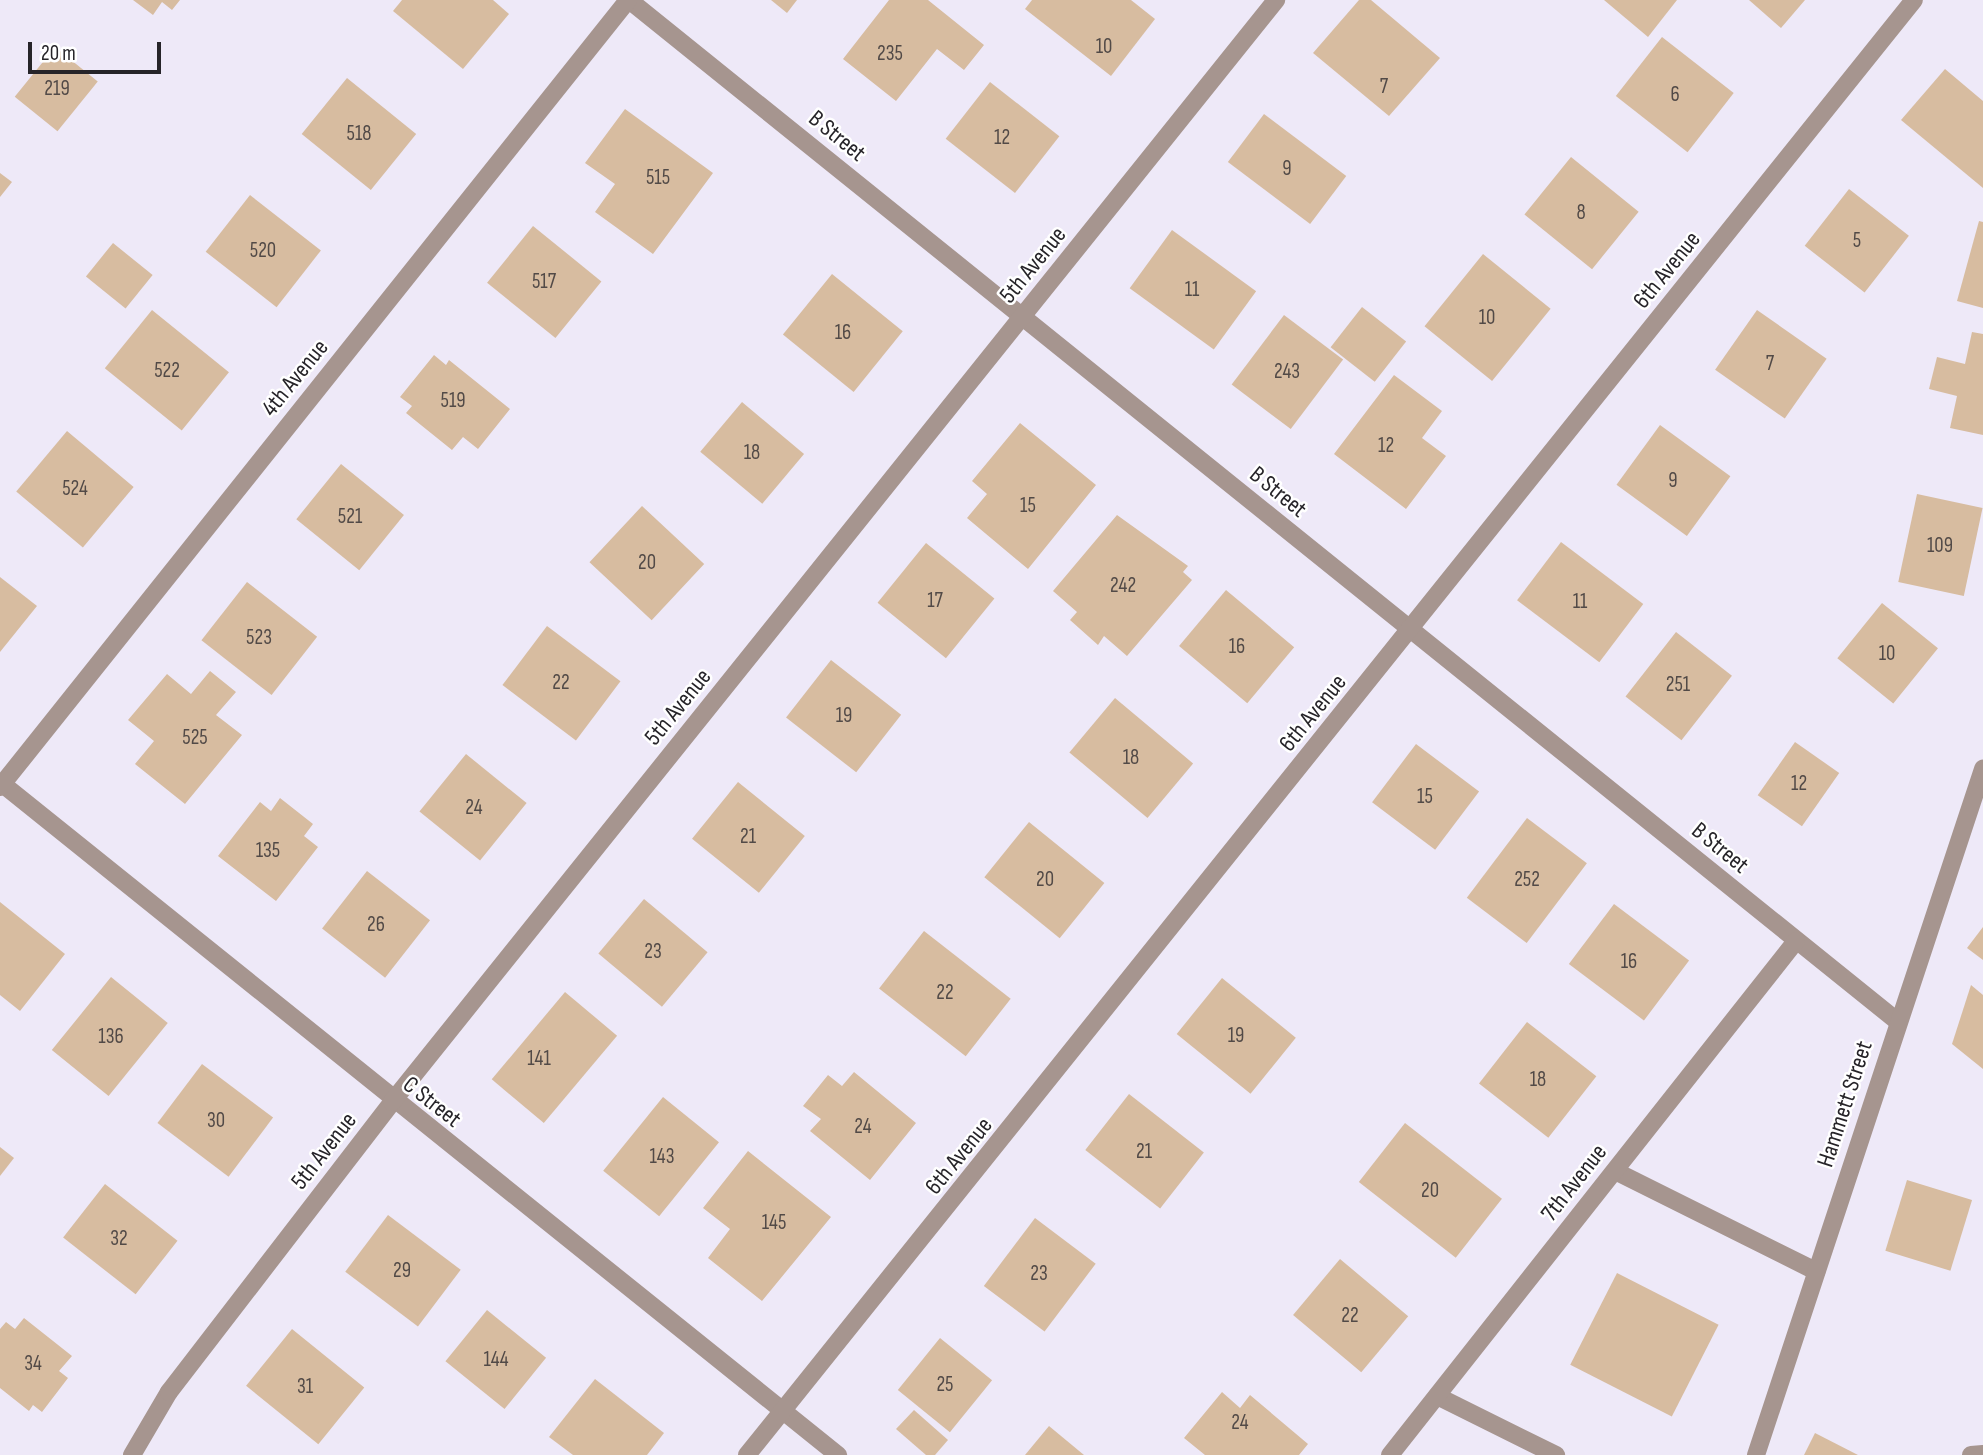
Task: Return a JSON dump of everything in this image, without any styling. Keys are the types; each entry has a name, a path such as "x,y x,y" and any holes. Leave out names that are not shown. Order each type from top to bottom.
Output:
{"street":[{"name":"B Street","path":"629,0 1897,1021"},
{"name":"4th Avenue","path":"1,784 629,0"},
{"name":"5th Avenue","path":"132,1455 169,1392 392,1102 1276,0"},
{"name":"6th Avenue","path":"747,1455 785,1413 1914,0"},
{"name":"Hammett Street","path":"1756,1455 1897,1021 1982,779"},
{"name":"C Street","path":"1,784 392,1102 838,1455"},
{"name":"7th Avenue","path":"1390,1455 1796,941"},
{"path":"1615,1171 1816,1272"},
{"path":"1437,1396 1556,1455"},
{"path":"1971,1455 1983,1454"}],"building":[{"path":"133,0 180,0 172,10 162,2 153,15"},
{"path":"402,0 493,0 509,14 463,69 393,11"},
{"path":"771,0 797,0 787,13"},
{"path":"889,0 928,0 984,45 964,70 937,49 896,101 843,59"},
{"path":"1032,0 1131,0 1155,19 1111,76 1025,9"},
{"path":"1359,0 1371,0 1440,58 1389,116 1313,53"},
{"path":"1604,0 1677,0 1648,37"},
{"path":"1749,0 1805,0 1781,28"},
{"path":"1662,37 1734,93 1688,152 1616,96"},
{"path":"55,47 98,82 57,131 15,97"},
{"path":"1945,69 1983,101 1983,188 1901,120"},
{"path":"347,78 416,134 371,190 302,134"},
{"path":"990,82 1059,136 1015,193 946,139"},
{"path":"625,109 713,173 653,254 595,212 615,184 585,163"},
{"path":"1264,114 1346,176 1310,224 1228,162"},
{"path":"1571,157 1639,212 1592,269 1524,215"},
{"path":"0,173 12,182 0,197"},
{"path":"1849,189 1909,236 1865,293 1805,246"},
{"path":"250,195 321,250 277,307 206,252"},
{"path":"1979,221 1983,222 1983,308 1957,301"},
{"path":"533,226 601,281 555,338 487,283"},
{"path":"1172,230 1256,291 1214,349 1130,288"},
{"path":"113,243 153,275 126,309 86,276"},
{"path":"1483,254 1551,309 1492,381 1424,326"},
{"path":"832,274 903,331 854,392 783,335"},
{"path":"1362,307 1406,341 1375,382 1331,347"},
{"path":"152,310 229,372 182,431 105,368"},
{"path":"1757,310 1827,359 1785,419 1715,370"},
{"path":"1284,315 1343,360 1291,429 1232,384"},
{"path":"1972,332 1983,334 1983,435 1950,428 1957,396 1929,389 1937,357 1965,364"},
{"path":"434,355 446,365 449,360 510,409 478,449 463,437 452,450 406,413 412,406 400,397"},
{"path":"1394,375 1442,411 1422,438 1446,456 1406,509 1334,454"},
{"path":"742,402 804,454 762,504 700,452"},
{"path":"1020,423 1096,485 1028,569 967,518 987,494 972,481"},
{"path":"1660,425 1730,476 1687,536 1617,485"},
{"path":"67,431 134,487 83,547 16,492"},
{"path":"341,464 404,515 359,570 296,519"},
{"path":"1917,494 1983,508 1964,596 1898,582"},
{"path":"642,506 704,564 652,620 589,562"},
{"path":"1117,515 1188,566 1183,572 1192,580 1127,656 1104,636 1098,645 1070,620 1077,612 1053,591"},
{"path":"1561,542 1643,604 1599,662 1517,600"},
{"path":"926,543 994,598 946,658 878,603"},
{"path":"0,577 37,606 0,652"},
{"path":"247,582 317,637 272,695 201,640"},
{"path":"1226,590 1294,647 1247,703 1179,646"},
{"path":"1882,603 1938,648 1893,703 1837,658"},
{"path":"547,626 620,681 576,740 502,685"},
{"path":"1676,632 1732,676 1681,740 1626,697"},
{"path":"831,660 901,715 856,772 786,718"},
{"path":"210,671 236,692 216,715 242,735 185,804 135,764 154,741 128,720 167,674 191,694"},
{"path":"1115,698 1193,764 1147,818 1069,752"},
{"path":"1795,742 1839,773 1802,826 1758,795"},
{"path":"1416,744 1479,792 1435,850 1372,802"},
{"path":"466,754 527,803 480,861 419,812"},
{"path":"738,782 805,836 759,893 692,839"},
{"path":"280,798 313,824 304,836 318,847 276,901 218,856 260,802 271,811"},
{"path":"1527,818 1587,863 1527,943 1467,898"},
{"path":"1029,822 1104,883 1060,938 984,877"},
{"path":"367,871 430,920 385,978 322,929"},
{"path":"644,899 708,952 662,1007 598,953"},
{"path":"0,902 65,954 20,1011 0,995"},
{"path":"1614,904 1689,961 1644,1020 1569,964"},
{"path":"1983,927 1983,960 1967,948"},
{"path":"924,931 1011,999 966,1056 879,989"},
{"path":"111,977 168,1023 109,1096 52,1050"},
{"path":"1222,978 1296,1038 1251,1094 1177,1034"},
{"path":"1971,985 1983,995 1983,1069 1952,1044"},
{"path":"565,992 617,1036 544,1123 492,1079"},
{"path":"1527,1022 1596,1076 1548,1138 1479,1083"},
{"path":"202,1064 273,1118 229,1177 157,1123"},
{"path":"854,1072 916,1123 870,1180 810,1131 821,1119 803,1106 828,1075 842,1086"},
{"path":"1129,1094 1204,1152 1160,1208 1085,1150"},
{"path":"663,1097 719,1142 659,1216 603,1171"},
{"path":"1405,1123 1502,1199 1456,1258 1359,1182"},
{"path":"0,1147 14,1158 0,1176"},
{"path":"748,1151 831,1217 762,1301 708,1258 730,1229 703,1208"},
{"path":"1907,1180 1972,1200 1950,1271 1885,1251"},
{"path":"105,1184 177,1241 136,1294 63,1238"},
{"path":"388,1215 461,1270 418,1326 345,1272"},
{"path":"1035,1218 1096,1264 1045,1332 984,1286"},
{"path":"1340,1259 1408,1316 1361,1372 1293,1315"},
{"path":"1617,1273 1719,1325 1672,1417 1570,1365"},
{"path":"487,1310 546,1358 505,1409 445,1361"},
{"path":"24,1318 72,1356 59,1371 68,1378 42,1412 33,1405 29,1411 0,1388 0,1329 6,1322 15,1329"},
{"path":"292,1329 364,1388 318,1444 246,1386"},
{"path":"940,1338 992,1380 950,1432 898,1390"},
{"path":"595,1379 664,1433 647,1455 573,1455 549,1437"},
{"path":"1222,1392 1240,1408 1250,1395 1308,1444 1299,1455 1205,1455 1184,1438"},
{"path":"914,1410 948,1440 935,1455 926,1455 896,1429"},
{"path":"1049,1426 1084,1455 1025,1455"},
{"path":"1815,1433 1858,1455 1804,1455"}]}
